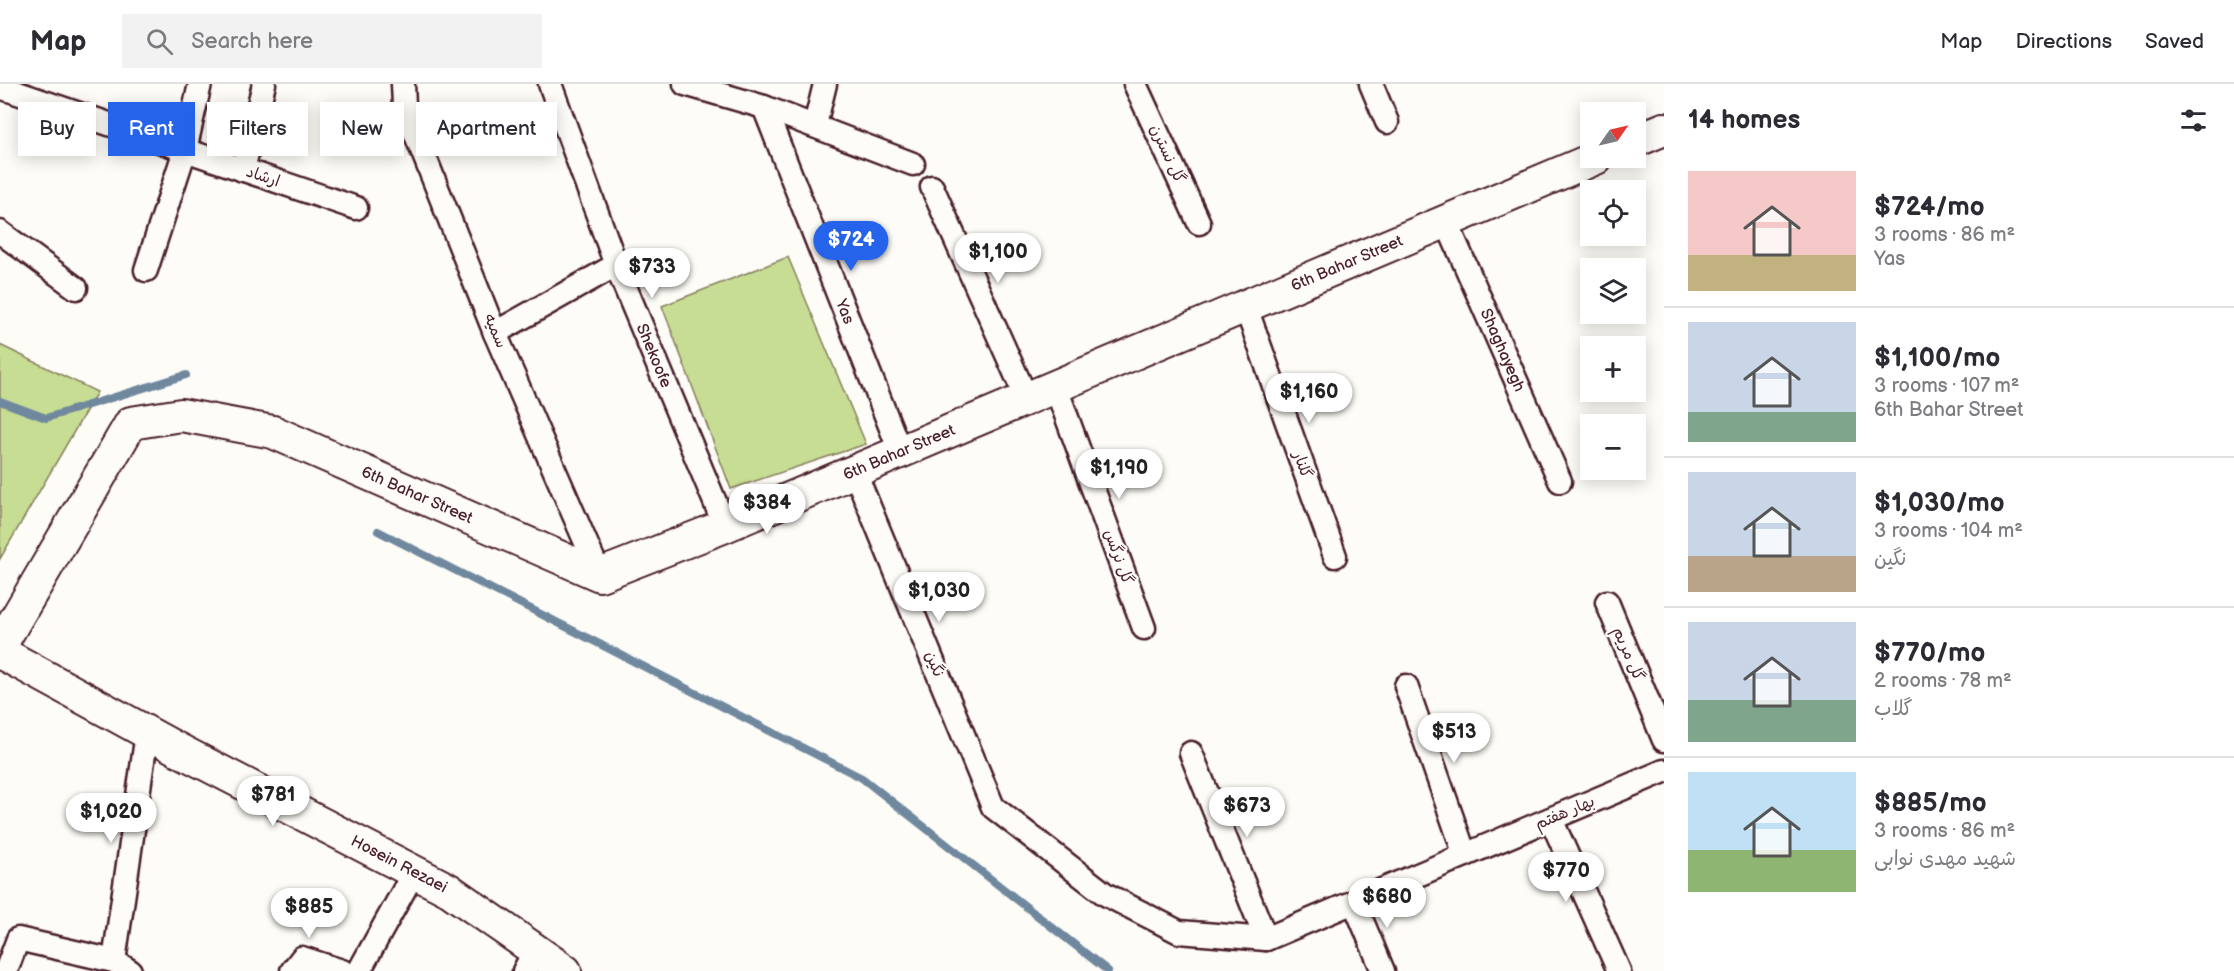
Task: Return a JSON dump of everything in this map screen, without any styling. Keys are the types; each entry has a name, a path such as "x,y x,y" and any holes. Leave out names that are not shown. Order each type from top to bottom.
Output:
{"street":[{"path":"195,105 200,84"},
{"path":"243,170 264,84"},
{"name":"سمیه","path":"402,84 404,105 495,333 600,575"},
{"name":"Shekoofe","path":"550,84 616,265 725,526"},
{"path":"685,84 764,107 913,164"},
{"path":"815,125 825,84"},
{"name":"گل نسترن","path":"1135,84 1199,223"},
{"path":"1371,84 1387,122"},
{"name":"ارشاد","path":"0,87 108,124"},
{"name":"Yas","path":"764,107 900,451"},
{"path":"1646,136 1664,129"},
{"name":"ارشاد","path":"195,154 356,208"},
{"path":"146,270 182,156"},
{"name":"6th Bahar Street","path":"0,646 131,423 181,415 273,432 600,575 725,526 1580,165"},
{"path":"933,187 1026,398"},
{"name":"Shaghayegh","path":"1446,221 1560,481"},
{"path":"0,232 76,288"},
{"path":"495,333 616,265"},
{"name":"گلنار","path":"1245,305 1335,556"},
{"name":"گل نرگس","path":"1055,385 1144,628"},
{"name":"نگین","path":"854,470 993,807 1105,894 1179,932 1266,939"},
{"name":"گل مریم","path":"1607,602 1664,740"},
{"name":"Hosein Rezaei","path":"0,652 147,733 449,890 529,960 565,971"},
{"path":"1406,686 1465,855"},
{"path":"6,971 18,939 122,966 147,733"},
{"path":"1191,753 1266,939"},
{"name":"بهار هفتم","path":"1266,939 1664,771"},
{"path":"1551,819 1619,971"},
{"path":"359,971 414,872"},
{"path":"1354,902 1383,971"},
{"path":"292,971 302,958 342,971"}],"green space":[{"path":"788,257 866,444 731,489 662,306"},
{"path":"0,345 97,392 0,559"}],"waterway":[{"path":"0,401 46,418 186,375"},
{"path":"378,531 862,778 1108,971"}]}
